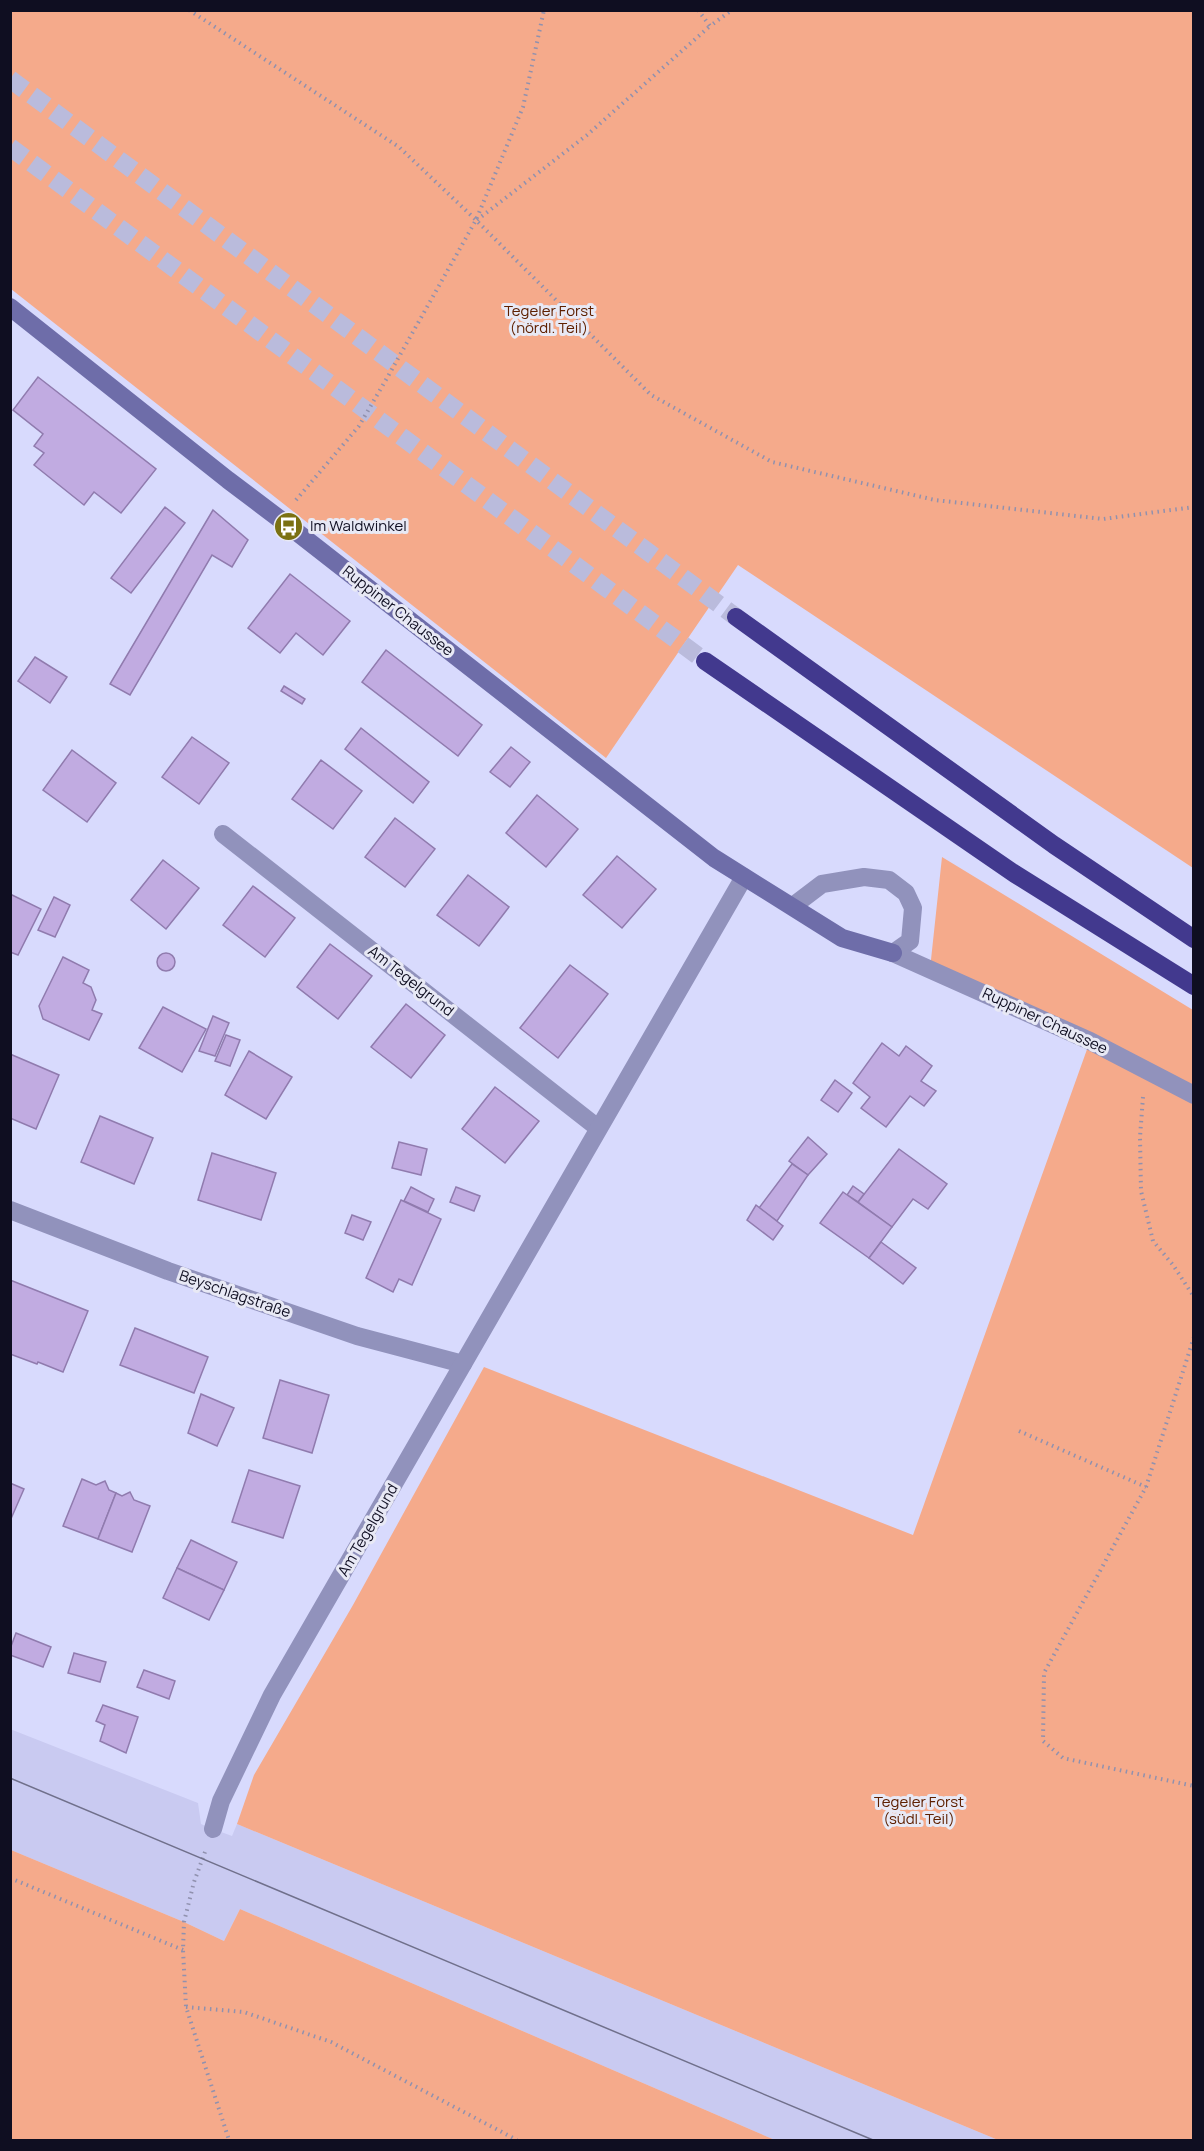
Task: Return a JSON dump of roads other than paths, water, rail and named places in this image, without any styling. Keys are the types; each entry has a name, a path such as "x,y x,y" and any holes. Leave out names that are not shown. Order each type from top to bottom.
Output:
{"highway":[{"path":"736,617 1054,845 1194,939"},
{"path":"705,661 1015,874 1194,986"}],"street":[{"name":"Ruppiner Chaussee","path":"10,307 228,480 714,858 842,938 893,953 1090,1041 1194,1095"},
{"name":"Am Tegelgrund","path":"223,834 598,1128"},
{"name":"Am Tegelgrund","path":"213,1829 221,1801 272,1695 744,877"},
{"path":"793,906 822,884 864,877 890,880 906,893 914,908 910,941 893,953"},
{"name":"Beyschlagstraße","path":"10,1210 168,1271 346,1332 463,1364"}],"tunnel":[{"path":"10,79 736,617"},
{"path":"10,147 705,661"}],"tram line":[{"path":"10,1778 873,2140"}],"place":[{"name":"Im Waldwinkel","path":"289,526"}],"park label":[{"name":"Tegeler Forst (nördl. Teil)","path":"549,320"},
{"name":"Tegeler Forst (südl. Teil)","path":"919,1810"}]}
